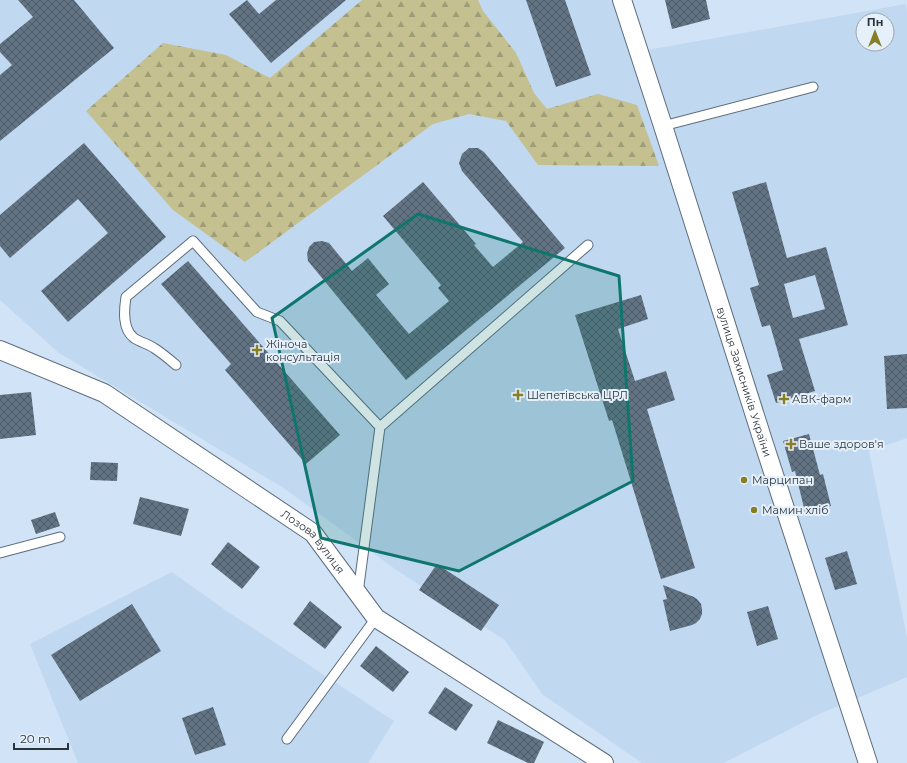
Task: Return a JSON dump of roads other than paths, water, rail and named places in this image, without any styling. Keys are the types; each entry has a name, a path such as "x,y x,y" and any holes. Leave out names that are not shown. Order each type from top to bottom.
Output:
{"street":[{"name":"вулиця Захисників України","path":"622,0 664,126 763,442 868,763"},
{"name":"Лозова вулиця","path":"0,350 104,393 313,533 376,618 604,763"}],"lane":[{"path":"664,126 812,87"},
{"path":"176,365 158,350 134,337 126,328 124,311 126,297 193,241 257,312 280,321 380,427"},
{"path":"358,593 380,427 588,245"},
{"path":"0,553 60,537"},
{"path":"287,739 376,618"}],"place":[{"name":"Жіноча консультація","path":"257,350"},
{"name":"Шепетівська ЦРЛ","path":"518,395"},
{"name":"АВК-фарм","path":"784,399"},
{"name":"Ваше здоров'я","path":"791,444"},
{"name":"Марципан","path":"744,480"},
{"name":"Мамин хліб","path":"754,510"}]}
